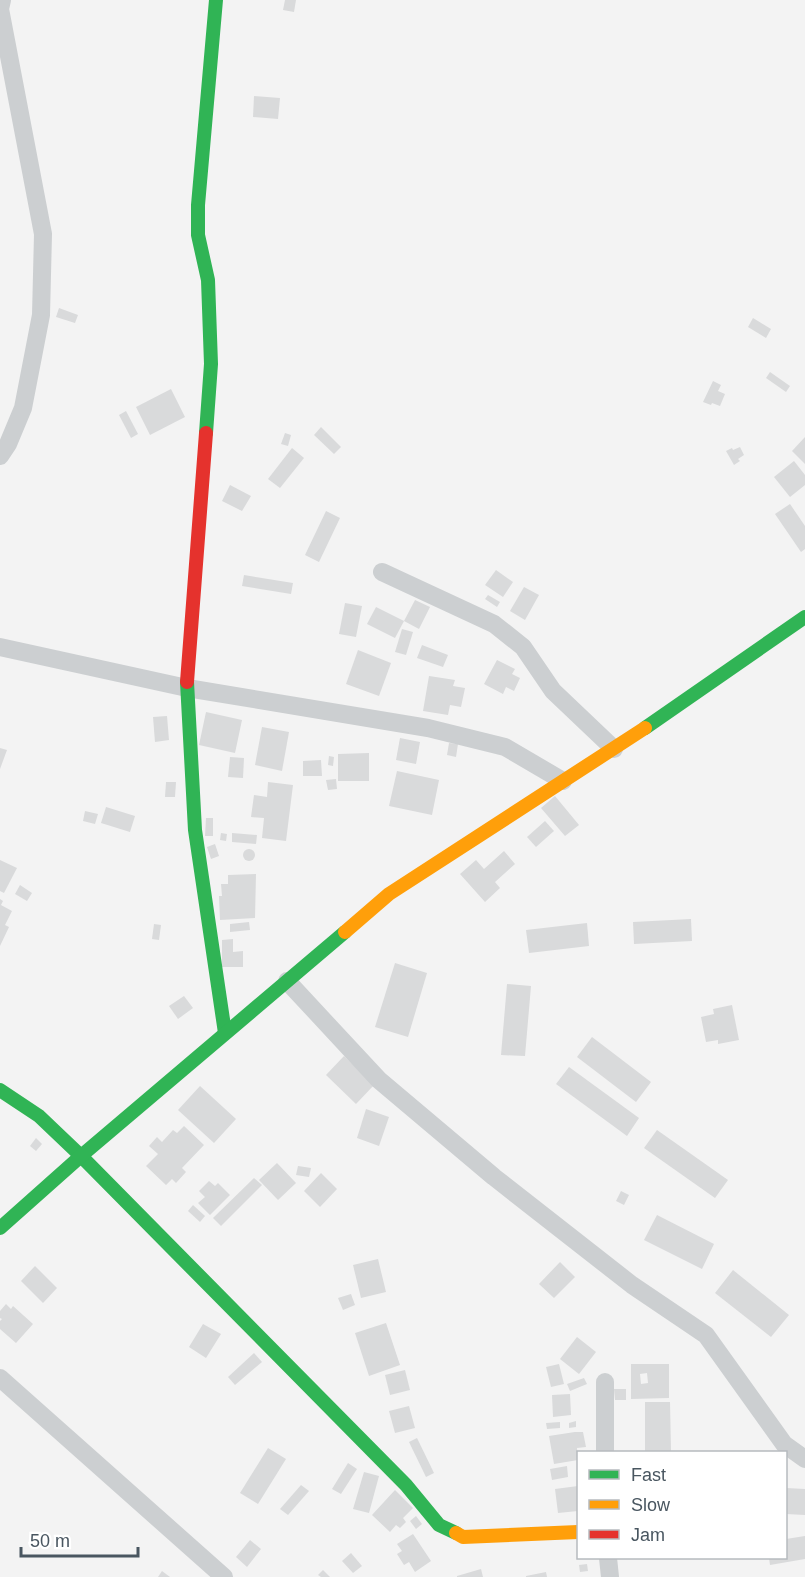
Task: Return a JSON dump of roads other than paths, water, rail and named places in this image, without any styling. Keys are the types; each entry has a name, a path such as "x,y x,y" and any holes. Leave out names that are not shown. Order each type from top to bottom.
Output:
{"street":[{"path":"0,456 8,444 23,408 41,315 43,234 0,9 2,0"},
{"path":"216,0 198,205 198,235 208,280 211,364 186,688 195,830 225,1033"},
{"path":"382,572 494,624 523,647 553,691 614,749"},
{"path":"0,1228 81,1155 389,894 614,749 805,616"},
{"path":"0,647 186,688 439,730 505,747 563,781"},
{"path":"287,981 379,1080 494,1177 632,1285 706,1335 784,1444 805,1459"},
{"path":"0,1090 39,1116 81,1155 406,1485 439,1525 463,1537 577,1532"},
{"path":"0,1378 224,1577"},
{"path":"605,1382 605,1451"},
{"path":"608,1559 610,1577"}]}
